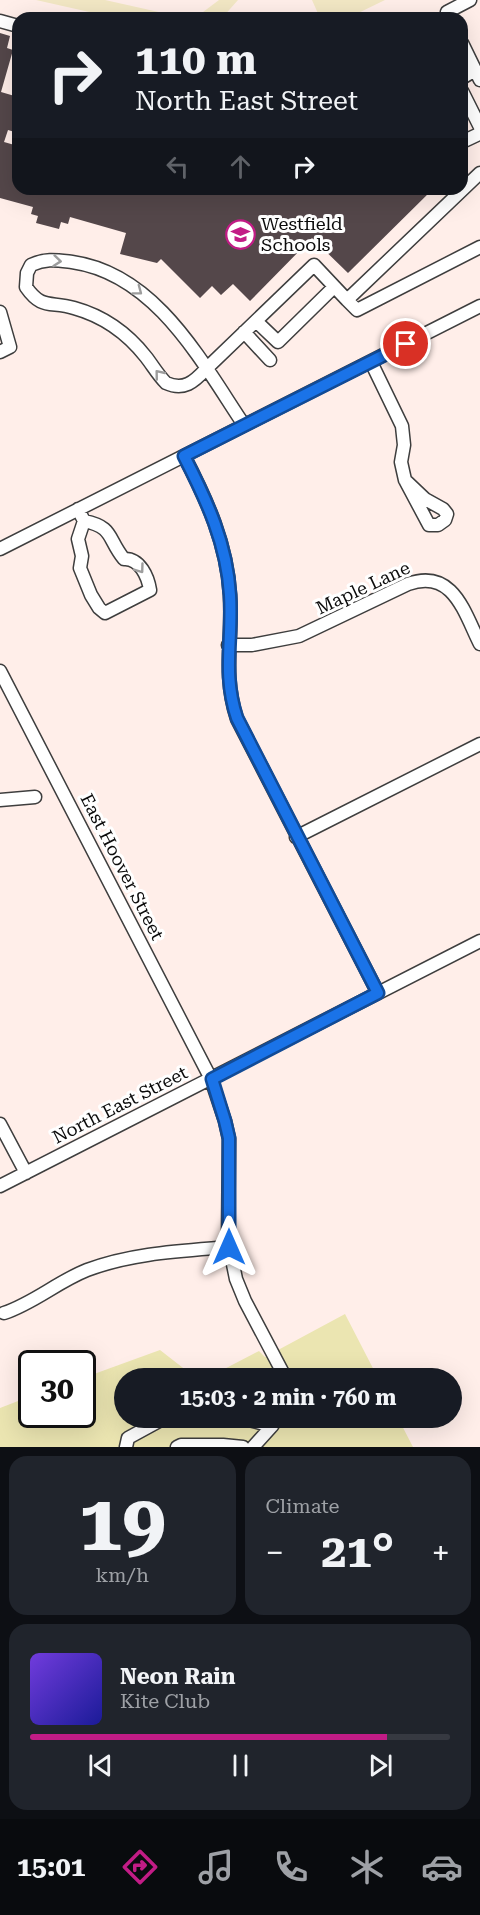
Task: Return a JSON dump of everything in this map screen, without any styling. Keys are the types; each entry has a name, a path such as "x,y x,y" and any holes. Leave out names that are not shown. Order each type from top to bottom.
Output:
{"street":[{"path":"452,12 470,0"},
{"path":"468,55 478,75"},
{"path":"468,104 480,129 479,134 468,139"},
{"path":"468,184 480,173"},
{"path":"347,300 457,195"},
{"path":"244,425 206,369 163,313 134,287 112,274 87,264 48,259 31,265 27,273 26,287 34,298 40,302 74,308 113,326 131,340 166,383 174,387 194,382 206,369 314,265 357,310 480,247"},
{"path":"256,321 278,342 334,287"},
{"path":"0,549 81,515 184,456 479,308"},
{"path":"0,312 10,347 0,352"},
{"path":"244,332 270,360"},
{"path":"370,362 402,426 404,446 401,462 405,480"},
{"path":"184,456 214,519 226,561 231,598 228,687 237,718 378,993"},
{"path":"81,515 102,525 124,559 136,561 141,566 150,590 105,613 99,608 80,568 82,556 78,539 81,515"},
{"name":"Maple Lane","path":"228,645 252,645 300,636 408,584 424,579 442,584 453,592 480,644"},
{"name":"East Hoover Street","path":"0,671 212,1079 229,1138 229,1247 236,1278 245,1301 281,1368"},
{"path":"296,837 480,744"},
{"path":"0,800 35,797"},
{"name":"North East Street","path":"0,1186 480,941"},
{"path":"0,1124 26,1173"},
{"path":"4,1313 21,1307 67,1280 102,1264 122,1259 229,1247"},
{"path":"126,1447 128,1438 146,1428"},
{"path":"253,1447 270,1428"},
{"path":"177,1447 180,1445 223,1445 243,1447"}],"shaded area":[{"path":"36,0 105,0 159,12 89,12"},
{"path":"219,0 238,0 227,12 203,12"},
{"path":"312,0 385,0 360,12 317,12"},
{"path":"345,1314 373,1368 226,1368 259,1351 265,1357"},
{"path":"160,1350 183,1368 114,1368 114,1428 403,1428 413,1447 0,1447 0,1408 18,1401 18,1428 96,1428 96,1373"}],"building":[{"path":"0,33 10,36 7,48 12,50 1,92 12,95 12,131 8,130 4,142 12,144 12,195 427,195 348,273 312,238 250,301 233,284 221,295 212,286 200,298 161,259 157,263 120,254 126,233 70,217 68,224 61,222 59,229 36,223 38,216 31,214 33,207 0,198"}],"place":[{"name":"Westfield Schools","path":"240,234"}],"route":[{"path":"229,1247 229,1138 212,1079 378,993 244,736 237,718 228,687 231,598 226,561 214,519 184,456 406,344"}]}
